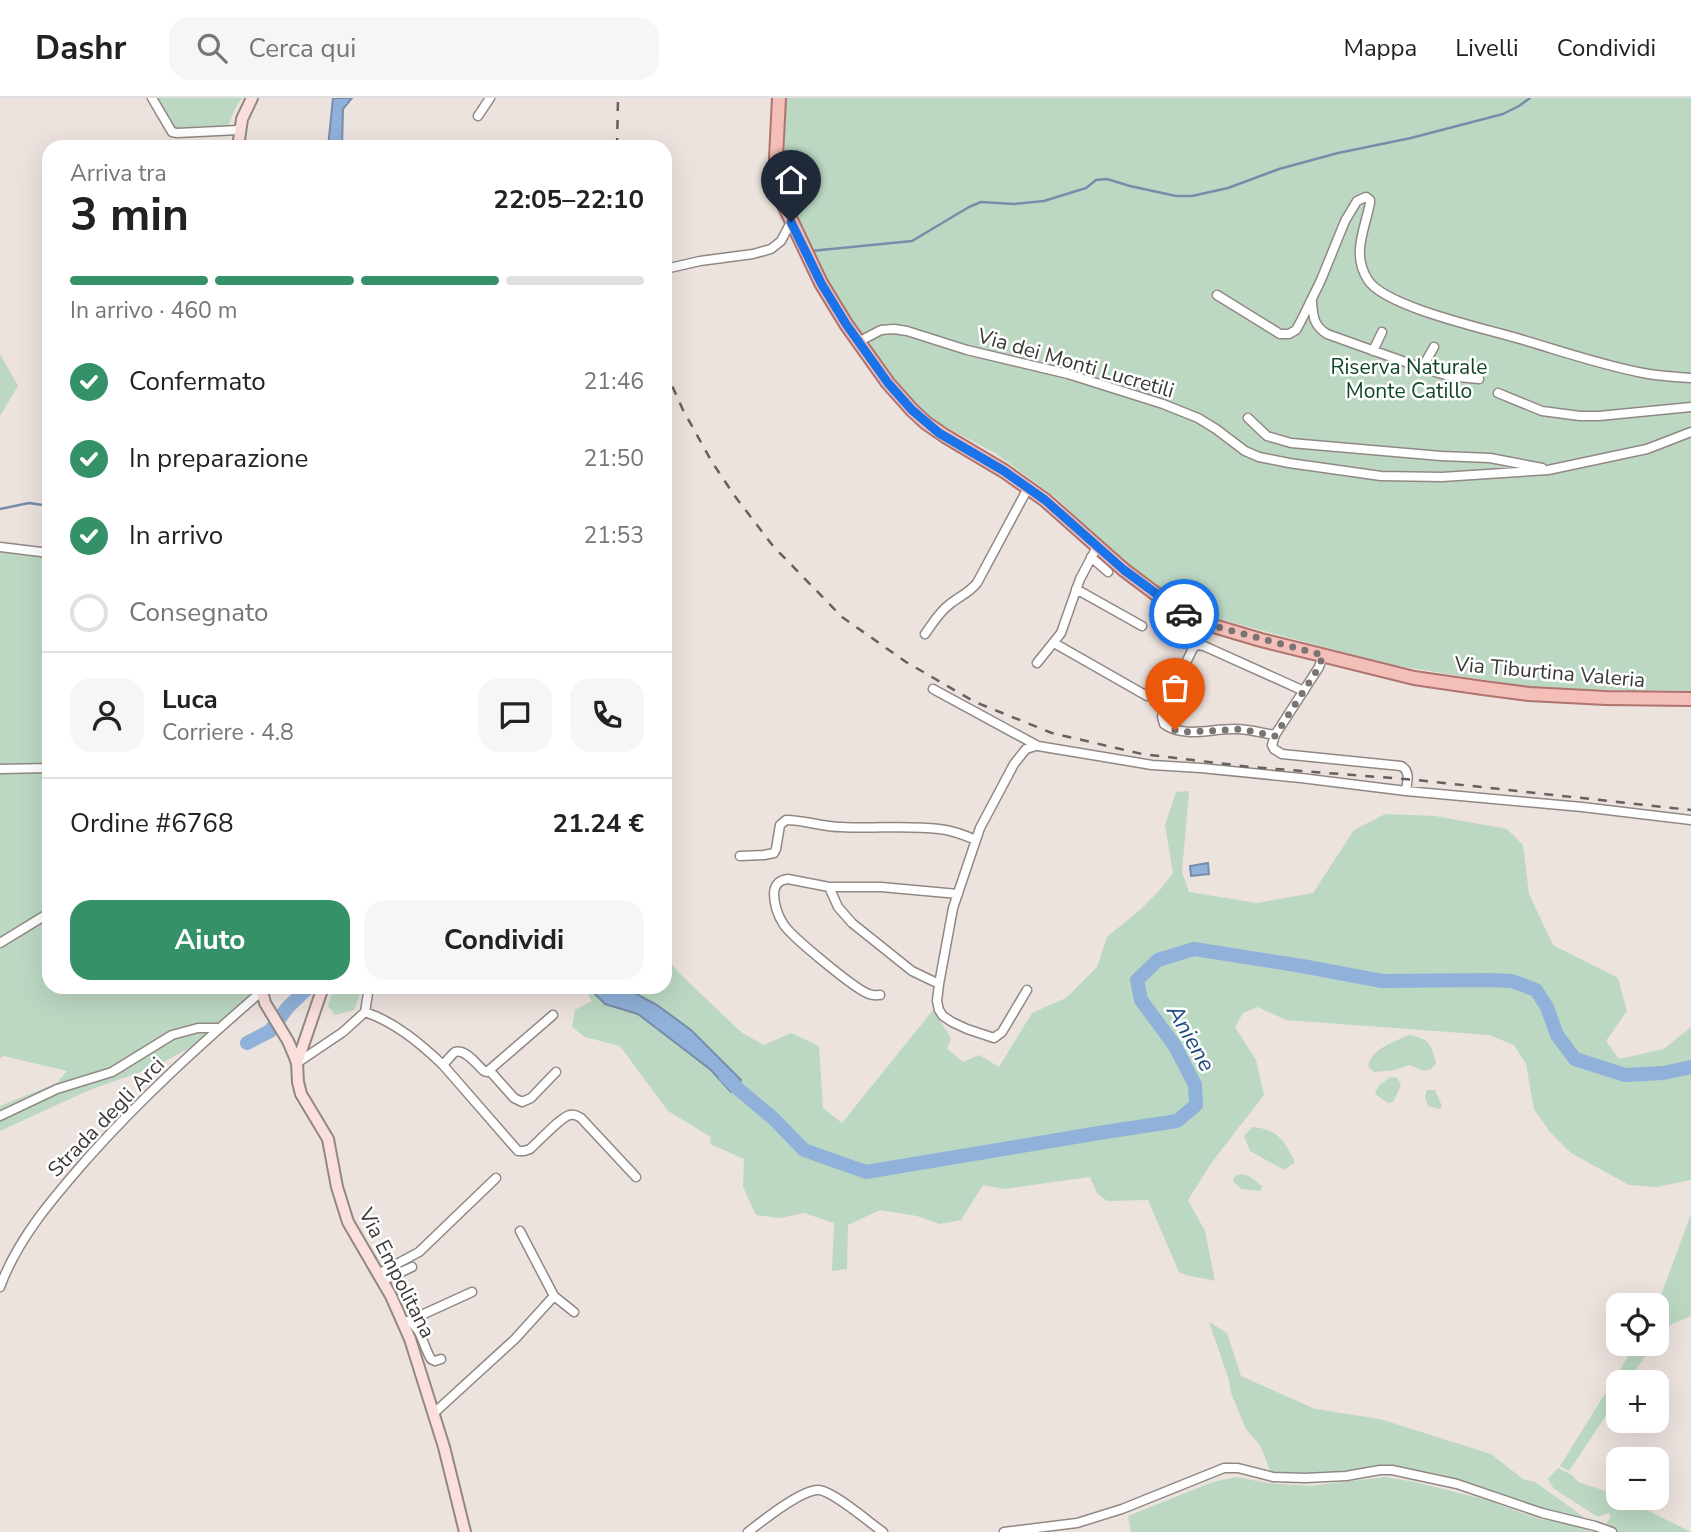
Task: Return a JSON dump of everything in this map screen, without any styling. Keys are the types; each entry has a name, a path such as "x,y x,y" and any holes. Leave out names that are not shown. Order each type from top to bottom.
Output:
{"main road":[{"path":"238,140 243,115 252,98"},
{"name":"Via Tiburtina Valeria","path":"779,98 777,174 781,196 791,222 821,283 858,342 897,394 939,433 991,463 1045,500 1094,552 1124,570 1166,602 1195,620 1249,637 1414,678 1515,692 1691,699"},
{"name":"Via Empolitana","path":"263,994 298,1063 301,1094 328,1139 335,1181 344,1211 356,1237 407,1322 448,1460 465,1532"},
{"path":"298,1063 321,994"},
{"path":"286,1038 298,1038 309,1031"}],"street":[{"path":"152,98 172,132 239,130"},
{"path":"478,116 490,98"},
{"path":"1217,295 1279,334 1289,334 1296,330 1345,221 1357,201 1366,197 1370,203 1359,257 1368,281 1380,292 1426,312 1585,359 1649,374 1691,378"},
{"path":"672,267 771,249 781,241 791,222"},
{"path":"1312,299 1314,318 1321,330 1422,369 1479,379"},
{"name":"Via dei Monti Lucretili","path":"858,342 876,332 897,329 967,351 1068,374 1185,412 1259,457 1381,476 1455,477 1548,470 1647,449 1691,432"},
{"path":"1373,351 1382,332"},
{"path":"1422,369 1434,347"},
{"path":"1498,393 1542,411 1580,416 1691,407"},
{"path":"1248,418 1267,436 1291,443 1490,458 1548,470"},
{"path":"925,634 949,604 968,593 977,583 1028,488"},
{"path":"0,547 42,552"},
{"path":"1037,663 1064,626 1076,589 1094,552 1108,572"},
{"path":"1076,589 1142,626"},
{"path":"1054,643 1147,696"},
{"path":"1275,736 1241,729 1186,732 1164,724 1162,712 1193,648 1197,645 1204,646 1304,691"},
{"path":"1323,655 1319,667 1275,736 1273,747 1282,754 1404,767 1408,773 1406,791"},
{"path":"933,690 1038,746"},
{"path":"1027,990 1001,1034 992,1038 943,1016 937,1001 944,954 958,894 976,839 1010,770 1030,746 1152,765 1301,778 1691,820"},
{"path":"0,769 42,768"},
{"path":"740,856 774,853 780,825 788,820 832,827 940,829 976,839"},
{"path":"880,995 865,992 790,932 780,917 774,893 776,885 781,880 788,879 829,887 881,887 958,894"},
{"path":"829,887 838,907 852,923 912,971 939,984"},
{"path":"0,943 42,917"},
{"name":"Strada degli Arci","path":"0,1287 30,1229 66,1182 144,1098 261,994"},
{"path":"298,1063 365,1012 368,994"},
{"path":"365,1012 396,1027 443,1065 518,1151 530,1149 565,1117 574,1115 581,1118 636,1177"},
{"path":"443,1065 454,1053 460,1051 484,1071 490,1071 553,1015"},
{"path":"0,1116 63,1087 112,1072 172,1035 198,1028 220,1028"},
{"path":"490,1071 514,1098 522,1102 531,1098 556,1072"},
{"path":"380,1277 419,1252 496,1178"},
{"path":"520,1231 554,1296 574,1312"},
{"path":"380,1277 412,1267"},
{"path":"407,1322 472,1292"},
{"path":"434,1413 512,1343 554,1296"},
{"path":"407,1322 414,1324 419,1331 431,1360 441,1359"},
{"path":"1004,1532 1077,1522 1122,1509 1224,1468 1238,1468 1273,1477 1333,1477 1392,1470 1457,1484 1542,1513 1612,1532"},
{"path":"748,1532 802,1494 819,1490 838,1499 883,1532"}],"green space":[{"path":"155,98 242,98 228,126 171,128"},
{"name":"Riserva Naturale Monte Catillo","path":"785,98 1691,98 1691,691 1541,689 1386,664 1194,612 1121,560 1055,497 995,453 923,415 886,372 838,302 785,193"},
{"path":"0,354 18,386 0,416"},
{"path":"0,544 42,547 42,994 251,994 197,1044 154,1067 87,1091 0,1131 0,1106 57,1083 67,1071 4,1056 0,1058"},
{"path":"1189,791 1182,872 1189,892 1257,903 1313,893 1354,830 1385,814 1435,816 1507,829 1523,845 1529,894 1553,945 1618,978 1627,1011 1606,1041 1619,1059 1664,1049 1691,1027 1691,1180 1657,1187 1629,1185 1571,1153 1550,1132 1534,1109 1526,1064 1514,1045 1489,1035 1286,1020 1258,1007 1243,1013 1235,1027 1256,1060 1264,1095 1212,1162 1188,1200 1205,1231 1215,1281 1179,1272 1148,1200 1107,1201 1097,1193 1090,1177 1004,1189 983,1185 961,1220 940,1224 917,1216 880,1210 848,1225 847,1269 832,1271 834,1223 804,1213 780,1218 756,1215 743,1187 744,1159 710,1144 711,1137 668,1111 620,1046 585,1037 572,1027 575,1010 592,1001 588,994 672,994 672,965 742,1033 764,1045 791,1033 819,1046 823,1108 842,1123 933,1010 951,1038 947,1049 963,1062 979,1055 999,1067 1032,1013 1066,998 1097,967 1107,937 1140,910 1173,873 1165,825 1176,792"},
{"path":"332,994 360,994 354,1010 335,1015 328,1006"},
{"path":"1409,1035 1425,1040 1431,1046 1436,1063 1431,1069 1423,1071 1410,1065 1374,1072 1368,1066 1379,1050"},
{"path":"1391,1077 1397,1078 1401,1085 1393,1102 1388,1103 1375,1094 1379,1085"},
{"path":"1427,1090 1435,1090 1442,1106 1439,1109 1428,1106 1425,1096"},
{"path":"1252,1127 1268,1130 1279,1137 1295,1162 1284,1170 1250,1151 1244,1136"},
{"path":"1242,1174 1262,1186 1260,1191 1241,1189 1233,1181 1235,1176"},
{"path":"1691,1214 1691,1316 1669,1327 1669,1293 1662,1293"},
{"path":"1209,1322 1227,1333 1241,1376 1315,1409 1380,1419 1491,1454 1523,1479 1535,1482 1584,1517 1569,1517 1488,1489 1393,1467 1332,1474 1271,1473 1261,1447 1246,1429 1231,1393"},
{"path":"1629,1356 1645,1356 1636,1370 1620,1370"},
{"path":"1606,1392 1606,1416 1569,1471 1560,1466"},
{"path":"1558,1468 1572,1475 1578,1482 1606,1491 1606,1510 1647,1510 1691,1532 1615,1532 1606,1523 1611,1517 1609,1513 1598,1517 1554,1489 1548,1479"},
{"path":"1236,1477 1309,1486 1385,1477 1487,1500 1536,1518 1593,1532 1131,1532 1128,1516 1213,1482"}],"water":[{"path":"333,98 352,98 343,109 342,140 329,140"},
{"path":"1208,863 1209,874 1191,876 1190,866"},
{"path":"595,994 637,994 657,1005 691,1030 741,1080 737,1088 731,1092 711,1070 638,1014 605,1004"}],"waterway":[{"path":"811,251 912,241 981,202 1014,204 1044,201 1086,188 1096,180 1107,179 1176,196 1192,196 1228,188 1279,169 1338,153 1411,138 1503,114 1530,98"},
{"path":"0,509 29,503 42,505"},
{"name":"Aniene","path":"725,1075 804,1150 866,1172 1177,1121 1196,1105 1195,1085 1175,1046 1141,1000 1137,980 1158,960 1194,949 1382,981 1512,981 1536,990 1547,1007 1557,1035 1575,1059 1625,1075 1663,1073 1691,1067"},
{"path":"247,1043 270,1031 302,994"}],"railway":[{"path":"617,140 618,98"},
{"path":"672,386 712,462 773,546 842,617 906,662 975,702 1052,733 1142,754 1691,810"}],"way so far":[{"path":"1175,730 1189,732 1241,729 1275,736 1319,667 1323,655 1261,640 1195,620 1184,614"}],"route":[{"path":"791,222 821,283 846,324 888,383 920,418 939,433 1004,471 1045,500 1124,570 1184,614"}]}
